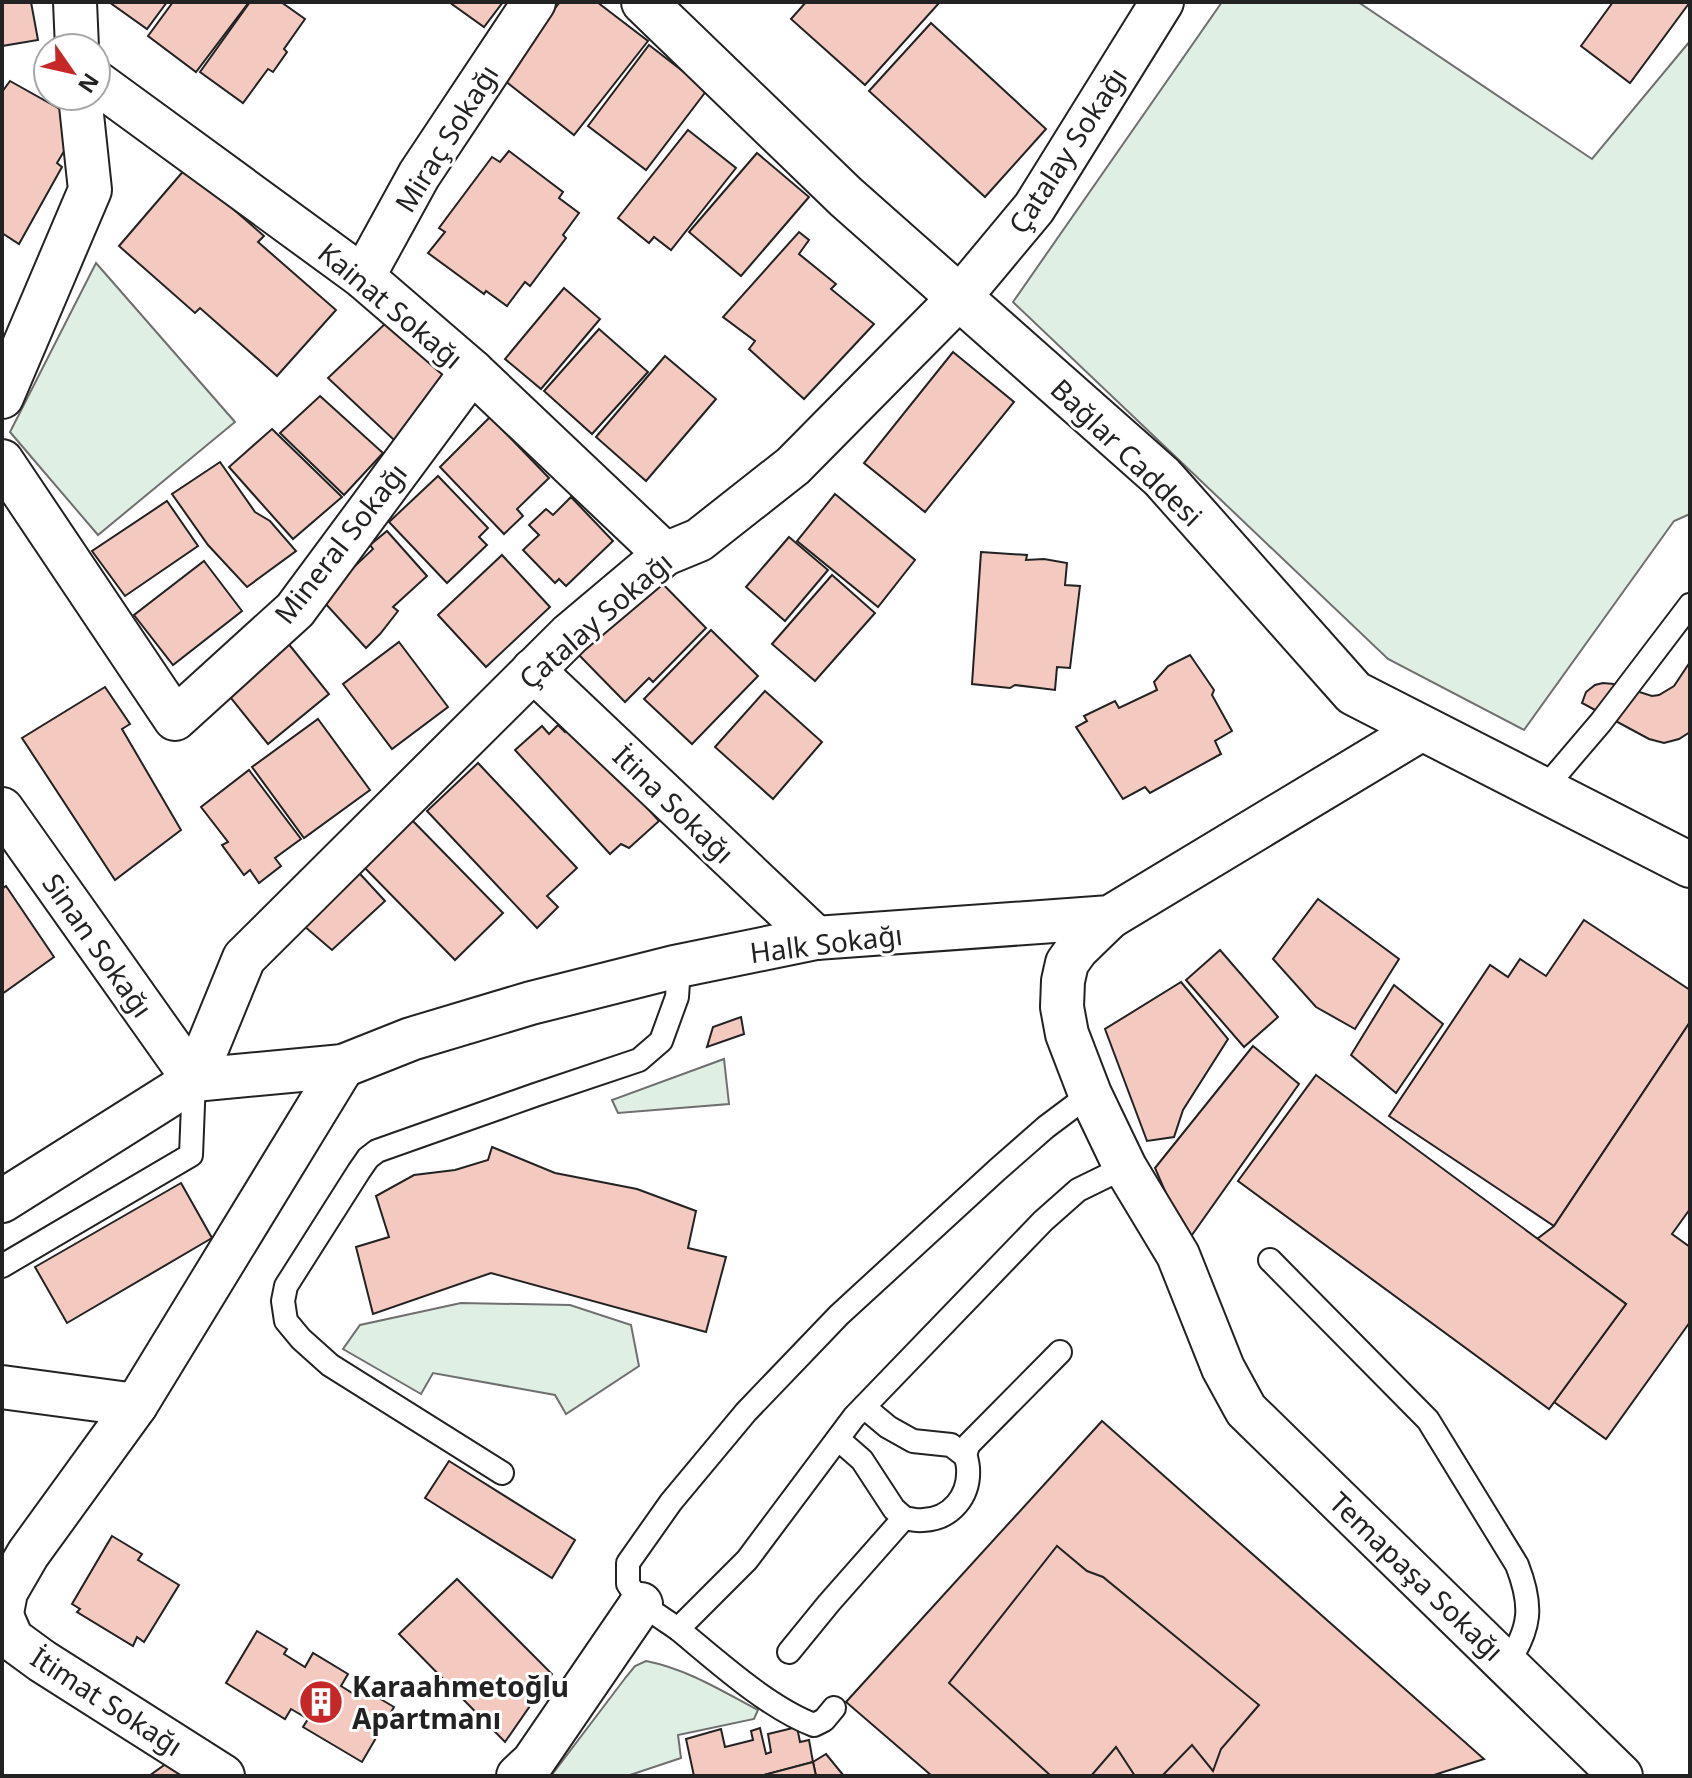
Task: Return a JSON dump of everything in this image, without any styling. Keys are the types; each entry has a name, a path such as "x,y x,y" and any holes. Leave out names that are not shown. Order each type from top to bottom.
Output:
{"street":[{"path":"75,2 76,32"},
{"name":"Miraç Sokağı","path":"363,277 419,175 534,2"},
{"name":"Bağlar Caddesi","path":"644,2 846,197 1162,477 1354,693 1690,865"},
{"name":"Çatalay Sokağı","path":"194,1080 244,958 570,634 665,554 699,540 793,466 959,298 1034,208 1162,2"},
{"name":"Kainat Sokağı","path":"112,94 363,277 472,371 665,554"},
{"path":"2,397 90,190 82,112"},
{"name":"Mineral Sokağı","path":"2,461 175,719 295,610 472,371"},
{"name":"İtina Sokağı","path":"533,670 816,938"},
{"name":"Halk Sokağı","path":"194,1080 343,1066 411,1039 531,1003 674,967 816,938 1110,917 1422,729"},
{"name":"Sinan Sokağı","path":"2,809 194,1080"},
{"name":"Temapaşa Sokağı","path":"1110,917 1067,963 1062,1007 1067,1034 1090,1094 1125,1167 1178,1255 1223,1368 1246,1410 1621,1776"},
{"path":"2,1614 6,1592 28,1554 136,1405 343,1066"},
{"path":"2,1201 194,1080"},
{"path":"2,1387 136,1405"},
{"path":"518,1776 533,1762 641,1604"},
{"name":"İtimat Sokağı","path":"2,1614 12,1639 42,1661 223,1776"}],"lane":[{"path":"1543,790 1601,722 1690,605"},
{"path":"502,1473 330,1365 286,1321 283,1301 286,1286 368,1158 377,1151 639,1060 653,1050 661,1041 677,997 678,982 674,967"},
{"path":"2,1266 191,1155 194,1080"},
{"path":"834,1708 824,1720 814,1725 760,1694 641,1604 628,1584 628,1563 671,1502 746,1412 839,1315 1046,1127 1090,1094"},
{"path":"678,1629 747,1560 864,1407 1043,1221 1078,1190 1125,1167"},
{"path":"1270,1260 1428,1420 1517,1565 1526,1588 1528,1612 1525,1630 1507,1664"},
{"path":"964,1455 979,1433 1060,1352"},
{"path":"838,1439 862,1460 894,1509 904,1518 922,1520 951,1512 963,1497 967,1483 968,1468 964,1455 951,1445 913,1441 888,1427 864,1407"},
{"path":"789,1652 904,1518"}],"green space":[{"path":"1222,2 1358,2 1592,159 1690,41 1690,514 1674,521 1524,730 1388,659 1013,302"},
{"path":"96,263 235,422 98,535 10,432"},
{"path":"724,1059 729,1104 618,1113 612,1100"},
{"path":"461,1303 570,1305 631,1325 639,1366 566,1414 555,1395 433,1373 421,1394 343,1349 360,1325"},
{"path":"646,1661 690,1675 731,1695 758,1710 754,1719 678,1735 681,1758 627,1776 551,1776 635,1666"}],"building":[{"path":"2,2 31,2 37,32 32,32 32,41 2,46"},
{"path":"109,2 167,2 147,29"},
{"path":"173,2 249,2 196,72 148,36"},
{"path":"250,2 281,2 305,19 284,49 287,52 273,72 268,69 243,103 200,72"},
{"path":"449,2 503,2 484,27"},
{"path":"560,2 597,2 648,41 574,135 500,77"},
{"path":"806,2 940,2 865,85 791,19"},
{"path":"1613,2 1690,2 1630,83 1581,46"},
{"path":"931,23 1046,129 985,197 869,91"},
{"path":"649,45 707,90 646,170 588,126"},
{"path":"10,81 32,93 32,112 65,112 74,117 63,139 69,143 57,163 62,167 19,244 2,233 2,92"},
{"path":"688,130 736,168 671,250 654,237 649,243 618,218"},
{"path":"509,151 563,192 559,198 579,213 563,235 566,238 530,286 525,282 507,306 486,291 484,294 428,253 445,232 439,228 492,157 500,162"},
{"path":"757,153 809,197 741,276 689,232"},
{"path":"186,168 264,236 258,242 336,310 277,376 200,308 195,313 119,246"},
{"path":"799,232 809,240 799,254 836,284 831,289 874,324 804,399 749,349 755,341 723,317"},
{"path":"564,288 600,319 541,389 505,359"},
{"path":"390,319 450,375 421,415 394,440 328,378"},
{"path":"599,329 648,372 592,434 544,391"},
{"path":"953,352 1014,402 925,512 864,463"},
{"path":"665,356 716,399 646,481 596,437"},
{"path":"320,396 383,453 344,495 280,433"},
{"path":"490,417 549,478 517,509 523,516 504,534 440,467"},
{"path":"272,429 342,497 293,539 229,467"},
{"path":"220,462 255,512 270,521 296,551 247,587 208,545 172,494"},
{"path":"438,476 488,528 479,537 487,545 447,583 389,522"},
{"path":"835,494 915,560 878,607 797,541"},
{"path":"571,497 613,541 566,586 559,579 555,583 523,550 539,535 529,525 546,509 553,515"},
{"path":"167,501 198,546 125,596 92,551"},
{"path":"387,531 427,576 393,607 398,611 366,648 324,602 339,587 336,584 373,549 370,545"},
{"path":"789,537 828,570 785,621 746,587"},
{"path":"981,552 1027,555 1026,560 1067,563 1065,585 1080,586 1070,668 1057,667 1055,690 972,684"},
{"path":"502,555 550,607 486,667 438,615"},
{"path":"204,561 242,611 173,665 134,615"},
{"path":"651,572 706,628 653,682 649,678 625,702 574,650"},
{"path":"832,575 875,613 815,681 772,644"},
{"path":"711,630 758,676 692,744 644,699"},
{"path":"283,637 329,694 268,744 222,687"},
{"path":"399,642 448,707 392,749 343,684"},
{"path":"1190,655 1214,690 1212,695 1232,731 1215,741 1221,754 1150,793 1145,787 1123,799 1076,727 1087,721 1084,716 1115,701 1119,708 1157,690 1154,682 1168,666"},
{"path":"1690,662 1690,732 1679,739 1664,743 1649,739 1582,703 1586,692 1603,683 1652,696 1659,695 1674,686"},
{"path":"105,687 130,724 122,729 181,830 115,880 22,738"},
{"path":"765,691 822,742 773,799 715,747"},
{"path":"318,719 370,790 304,838 252,767"},
{"path":"558,725 565,732 572,725 659,821 629,848 621,844 610,854 515,750 542,726 549,734"},
{"path":"478,763 577,868 547,896 558,907 537,928 427,811"},
{"path":"249,770 301,839 275,858 281,866 259,883 250,870 244,875 222,845 228,842 201,807"},
{"path":"409,817 503,913 455,960 361,864"},
{"path":"350,863 385,901 332,950 297,920"},
{"path":"6,886 54,957 2,994 2,889"},
{"path":"1318,899 1399,959 1355,1029 1316,1007 1273,959"},
{"path":"1584,920 1690,990 1690,1022 1554,1226 1389,1116 1490,965 1508,977 1520,959 1546,976"},
{"path":"1220,950 1278,1017 1244,1047 1186,980"},
{"path":"1181,982 1228,1039 1183,1110 1174,1137 1147,1141 1105,1029"},
{"path":"1394,985 1443,1024 1396,1093 1351,1055"},
{"path":"741,1017 744,1034 707,1047 713,1027"},
{"path":"1690,1022 1690,1209 1672,1234 1690,1247 1690,1322 1606,1439 1554,1402 1626,1304 1537,1239 1554,1226"},
{"path":"1253,1046 1299,1084 1187,1242 1155,1168"},
{"path":"1316,1075 1626,1304 1549,1409 1238,1181"},
{"path":"492,1147 555,1173 637,1189 696,1211 688,1248 726,1257 706,1332 491,1273 373,1314 356,1247 389,1237 376,1196 414,1175 455,1170 488,1160"},
{"path":"181,1183 212,1238 67,1323 35,1267"},
{"path":"1102,1421 1484,1759 1431,1776 932,1776 846,1702"},
{"path":"449,1461 575,1540 552,1578 425,1498"},
{"path":"112,1536 142,1554 138,1560 179,1585 144,1642 137,1637 133,1646 77,1612 80,1609 72,1604"},
{"path":"1057,1546 1087,1571 1103,1577 1259,1705 1221,1749 1213,1771 1192,1745 1162,1776 1135,1776 1116,1747 1091,1776 1051,1776 949,1683"},
{"path":"457,1579 552,1674 505,1742 399,1634"},
{"name":"Karaahmetoğlu Apartmanı","path":"257,1631 287,1649 284,1654 305,1667 313,1653 348,1674 341,1686 357,1696 362,1688 394,1707 362,1762 303,1727 308,1719 291,1709 285,1719 226,1683"},
{"path":"797,1727 800,1742 809,1740 813,1762 760,1776 694,1776 686,1739 721,1729 725,1747 753,1740 751,1731 760,1728 766,1754 771,1752 768,1734"},
{"path":"826,1754 844,1776 816,1776 813,1762"},
{"path":"174,1758 186,1776 149,1776"},
{"path":"813,1762 816,1776 760,1776"}],"place":[{"name":"Karaahmetoğlu Apartmanı","path":"321,1702"}]}
